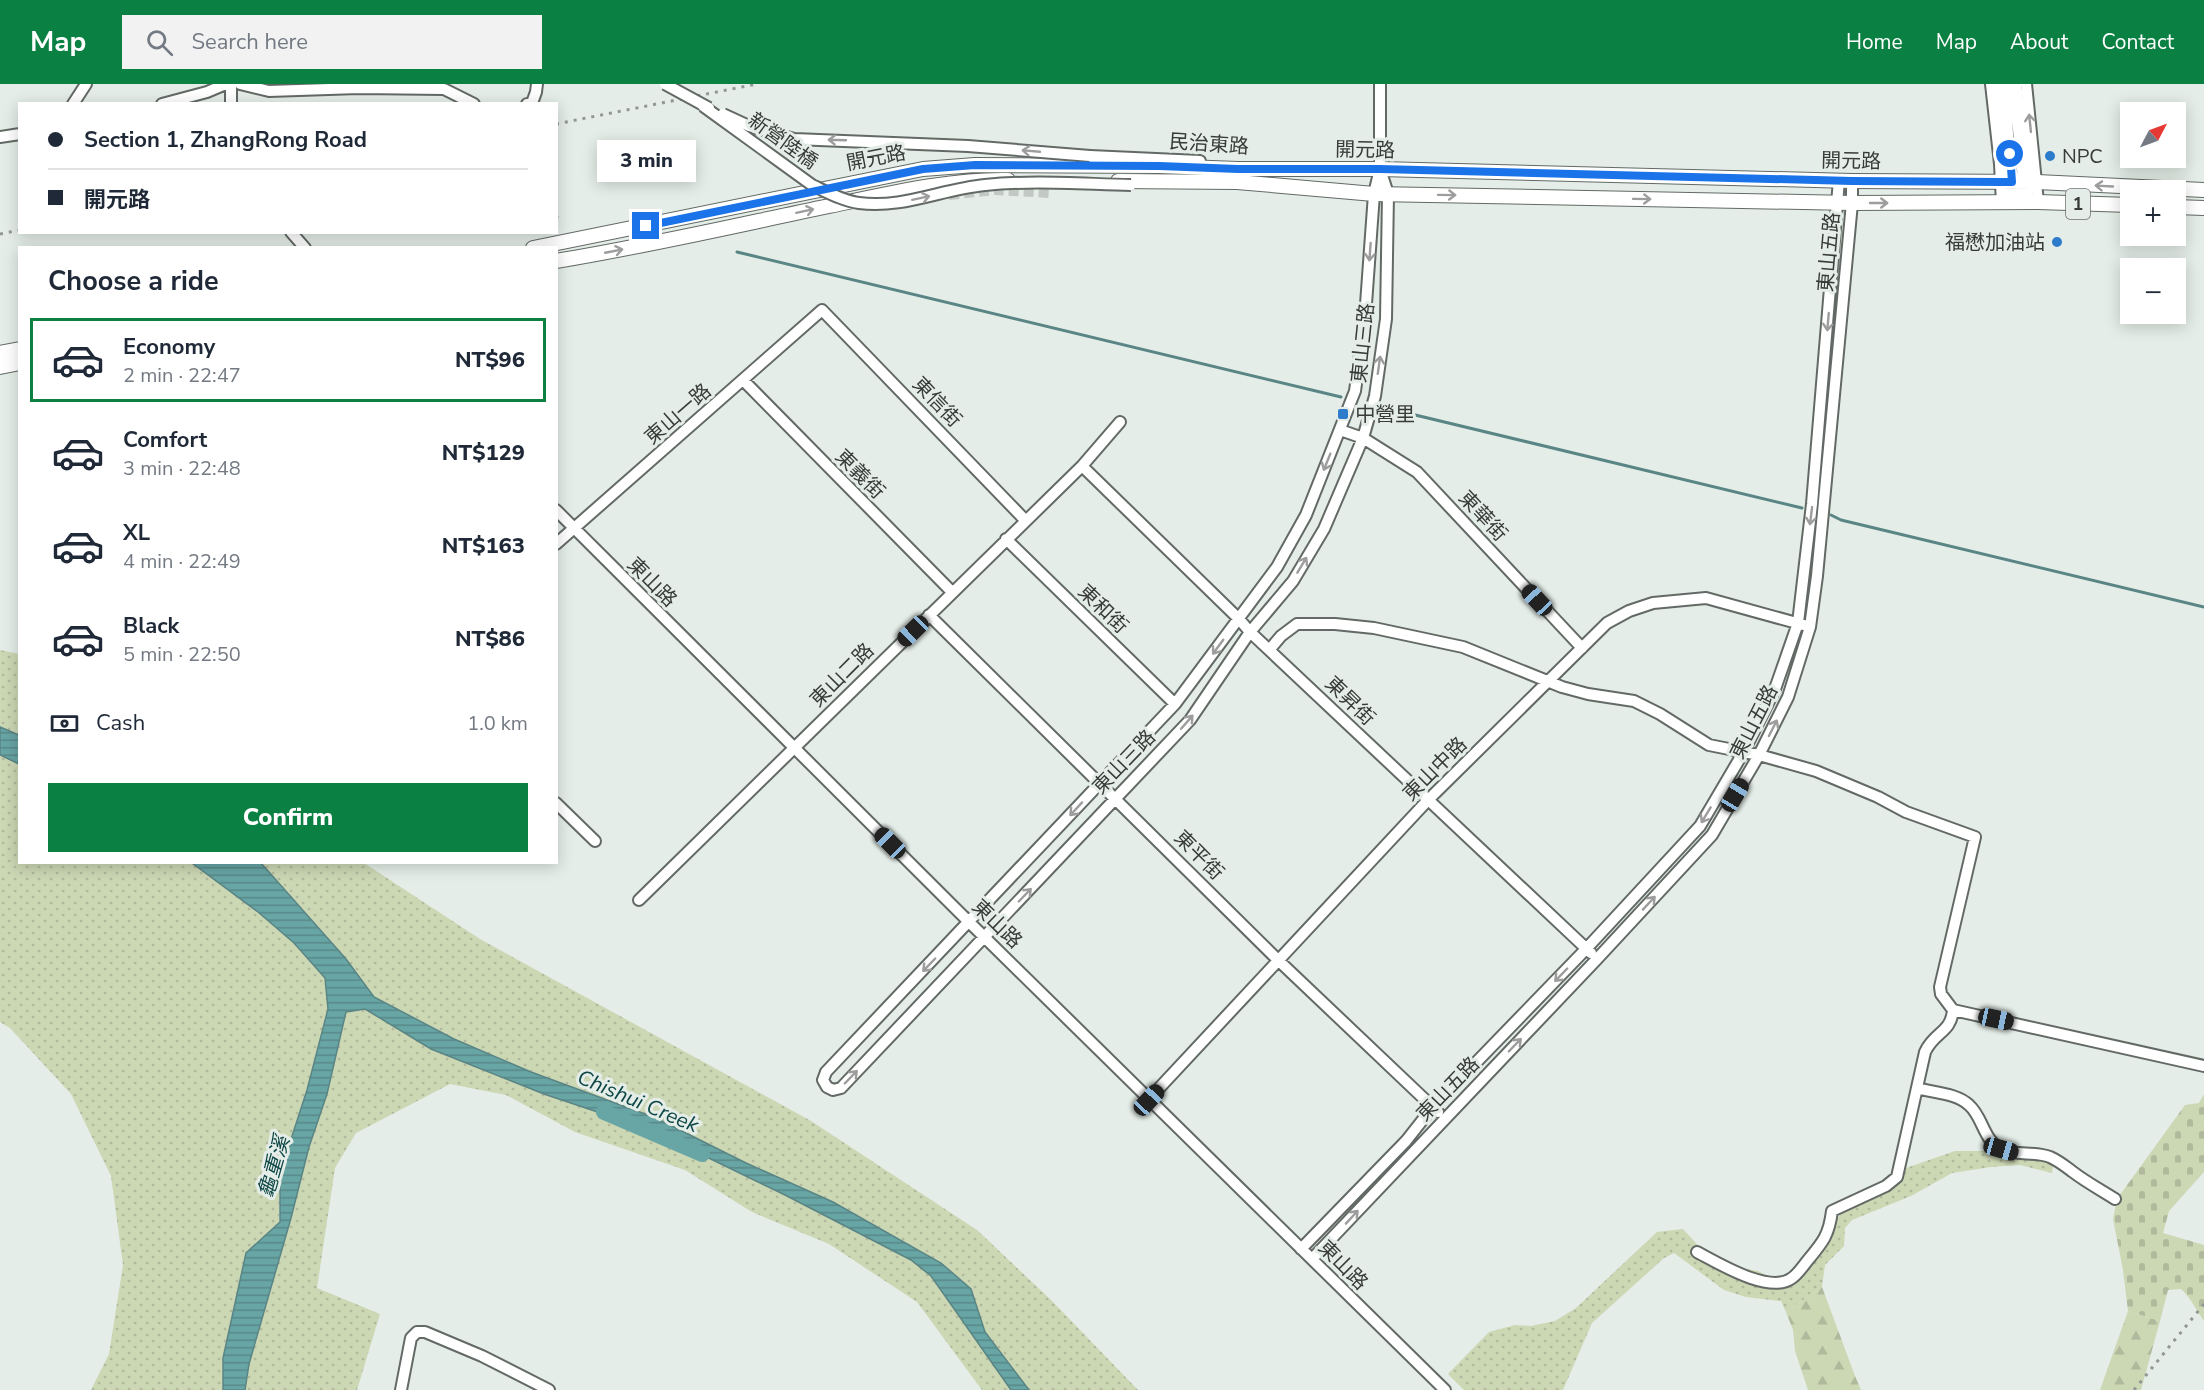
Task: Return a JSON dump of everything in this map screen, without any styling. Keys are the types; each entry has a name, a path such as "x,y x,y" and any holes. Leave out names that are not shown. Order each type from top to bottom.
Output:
{"main road":[{"path":"2001,84 2016,153"},
{"path":"2014,84 2020,202"},
{"name":"開元路","path":"543,246 923,169 975,165 1380,169 2019,182 2204,190"},
{"name":"開元路","path":"558,261 625,249 930,185 989,179 1237,182 1381,194 1845,203 2020,202 2120,205"},
{"path":"2186,207 2204,208"},
{"path":"0,353 18,349"},
{"path":"0,367 18,363"}],"street":[{"path":"74,102 86,84"},
{"path":"170,102 207,92 226,84"},
{"path":"231,84 231,102"},
{"path":"240,84 269,91 359,88 444,89 470,102"},
{"path":"531,102 537,84"},
{"name":"新營陸橋","path":"665,84 703,106 812,185 832,195 857,203 885,204 983,185 1034,182 1131,185"},
{"name":"東山三路","path":"1380,84 1380,169 1381,194 1386,319 1375,396 1363,438 1324,529 1293,581 1250,632 1190,720 841,1088 833,1090 826,1087 823,1080 826,1072 1175,704 1277,567 1306,515 1355,391 1381,194"},
{"path":"1991,84 2019,182"},
{"path":"2020,202 2019,182 2026,84"},
{"name":"新營陸橋","path":"703,106 749,126 794,139 968,146 1090,156"},
{"path":"0,137 18,134"},
{"path":"920,146 941,139"},
{"name":"民治東路","path":"1090,156 1326,169"},
{"name":"東山五路","path":"1312,1259 1712,835 1759,755 1788,697 1810,627 1825,507 1846,180"},
{"name":"開元路","path":"1131,185 1329,191"},
{"name":"東山五路","path":"1301,1249 1406,1141 1432,1108 1586,949 1700,826 1743,753 1775,689 1798,623 1845,203"},
{"path":"293,234 303,246"},
{"name":"東山一路","path":"558,542 822,310"},
{"name":"東信街","path":"822,310 1025,520"},
{"name":"東義街","path":"743,380 952,592"},
{"name":"東山二路","path":"639,900 1082,466 1120,422"},
{"name":"東華街","path":"1340,430 1363,438 1417,472 1582,648"},
{"name":"東昇街","path":"1082,466 1250,632 1597,959"},
{"name":"東山路","path":"558,512 969,923 1445,1390"},
{"name":"東和街","path":"1006,539 1175,704"},
{"name":"東山中路","path":"1149,1100 1428,800 1607,622 1653,603 1706,598 1810,627"},
{"name":"東平街","path":"929,615 1280,961 1445,1118"},
{"path":"1269,649 1297,624 1335,624 1374,628 1462,647 1562,687 1588,694 1634,701 1660,714 1709,745 1759,755 1816,771 1878,797 1906,812 1975,837 1940,987 1941,994 1953,1010 2204,1066"},
{"path":"558,805 595,841"},
{"path":"1697,1252 1746,1276 1775,1284 1791,1279 1823,1243 1829,1230 1832,1211 1886,1186 1897,1177 1925,1052 1930,1042 1952,1021 1953,1010"},
{"path":"1917,1088 1959,1099 1968,1104 1978,1114 1993,1144 2001,1149 2015,1153 2047,1156 2060,1161 2071,1171 2115,1199"},
{"path":"401,1390 411,1338 417,1332 425,1332 482,1356 549,1390"}],"green space":[{"path":"0,650 18,654 18,735 0,727"},
{"path":"0,755 18,764 18,864 193,864 258,912 294,943 325,978 328,1009 307,1090 280,1173 279,1223 246,1253 223,1358 223,1390 91,1390 109,1354 123,1265 111,1176 71,1094 10,1028 0,1022"},
{"path":"262,864 366,864 480,939 811,1121 977,1230 1052,1301 1138,1390 1029,1390 985,1332 971,1289 941,1263 833,1202 454,1039 374,997 346,959"},
{"path":"364,1009 431,1049 544,1094 651,1130 911,1260 931,1276 1011,1390 982,1390 917,1302 829,1244 752,1212 685,1170 575,1132 506,1095 450,1084 356,1133 335,1168 317,1288 380,1314 357,1390 245,1390 249,1364 309,1147 327,1094 346,1012"},
{"path":"2204,1094 2204,1172 2169,1211 2163,1233 2204,1245 2204,1321 2181,1289 2168,1290 2160,1321 2128,1311 2113,1219 2117,1199 2185,1105 2199,1103"},
{"path":"2009,1147 2055,1154 2052,1173 2020,1165 1952,1173 1911,1196 1852,1220 1845,1228 1844,1246 1825,1265 1822,1287 1786,1312 1781,1301 1746,1297 1724,1290 1674,1253 1664,1258 1592,1323 1563,1390 1464,1390 1448,1374 1489,1332 1515,1325 1531,1326 1555,1321 1576,1308 1657,1232 1683,1229 1706,1254 1722,1265 1758,1271 1777,1281 1794,1274 1823,1235 1857,1196 1906,1168 1955,1151 1994,1151"},
{"path":"1822,1287 1861,1390 1808,1390 1795,1351 1793,1330 1786,1312"},
{"path":"2128,1311 2160,1321 2141,1390 2100,1390"}],"water":[{"path":"0,727 18,735 18,764 0,755"},
{"path":"193,864 262,864 346,959 374,997 454,1039 531,1072 656,1118 746,1163 833,1202 941,1263 971,1289 985,1332 1029,1390 1011,1390 931,1276 911,1260 651,1130 544,1094 431,1049 365,1009 346,1012 327,1094 309,1147 249,1364 245,1390 223,1390 223,1358 246,1253 280,1222 280,1173 307,1090 328,1009 325,978 294,943 258,912"}],"waterway":[{"path":"737,252 1341,397"},
{"path":"1382,407 1802,508"},
{"path":"1831,515 1841,520 2204,607"},
{"name":"Chishui Creek","path":"604,1112 702,1154"}],"tunnel":[{"path":"949,195 995,190 1050,193"}],"railway":[{"path":"558,124 757,84"},
{"path":"0,234 18,230"},
{"path":"2134,1390 2204,1304"}],"place":[{"name":"NPC","path":"2050,156"},
{"name":"福懋加油站","path":"2057,242"},
{"name":"中營里","path":"1343,414"}],"route":[{"path":"646,226 873,178 923,169 975,165 1380,169 1852,181 2012,182 2010,154"}],"water label":[{"name":"龜重溪","path":"274,1167"}]}
